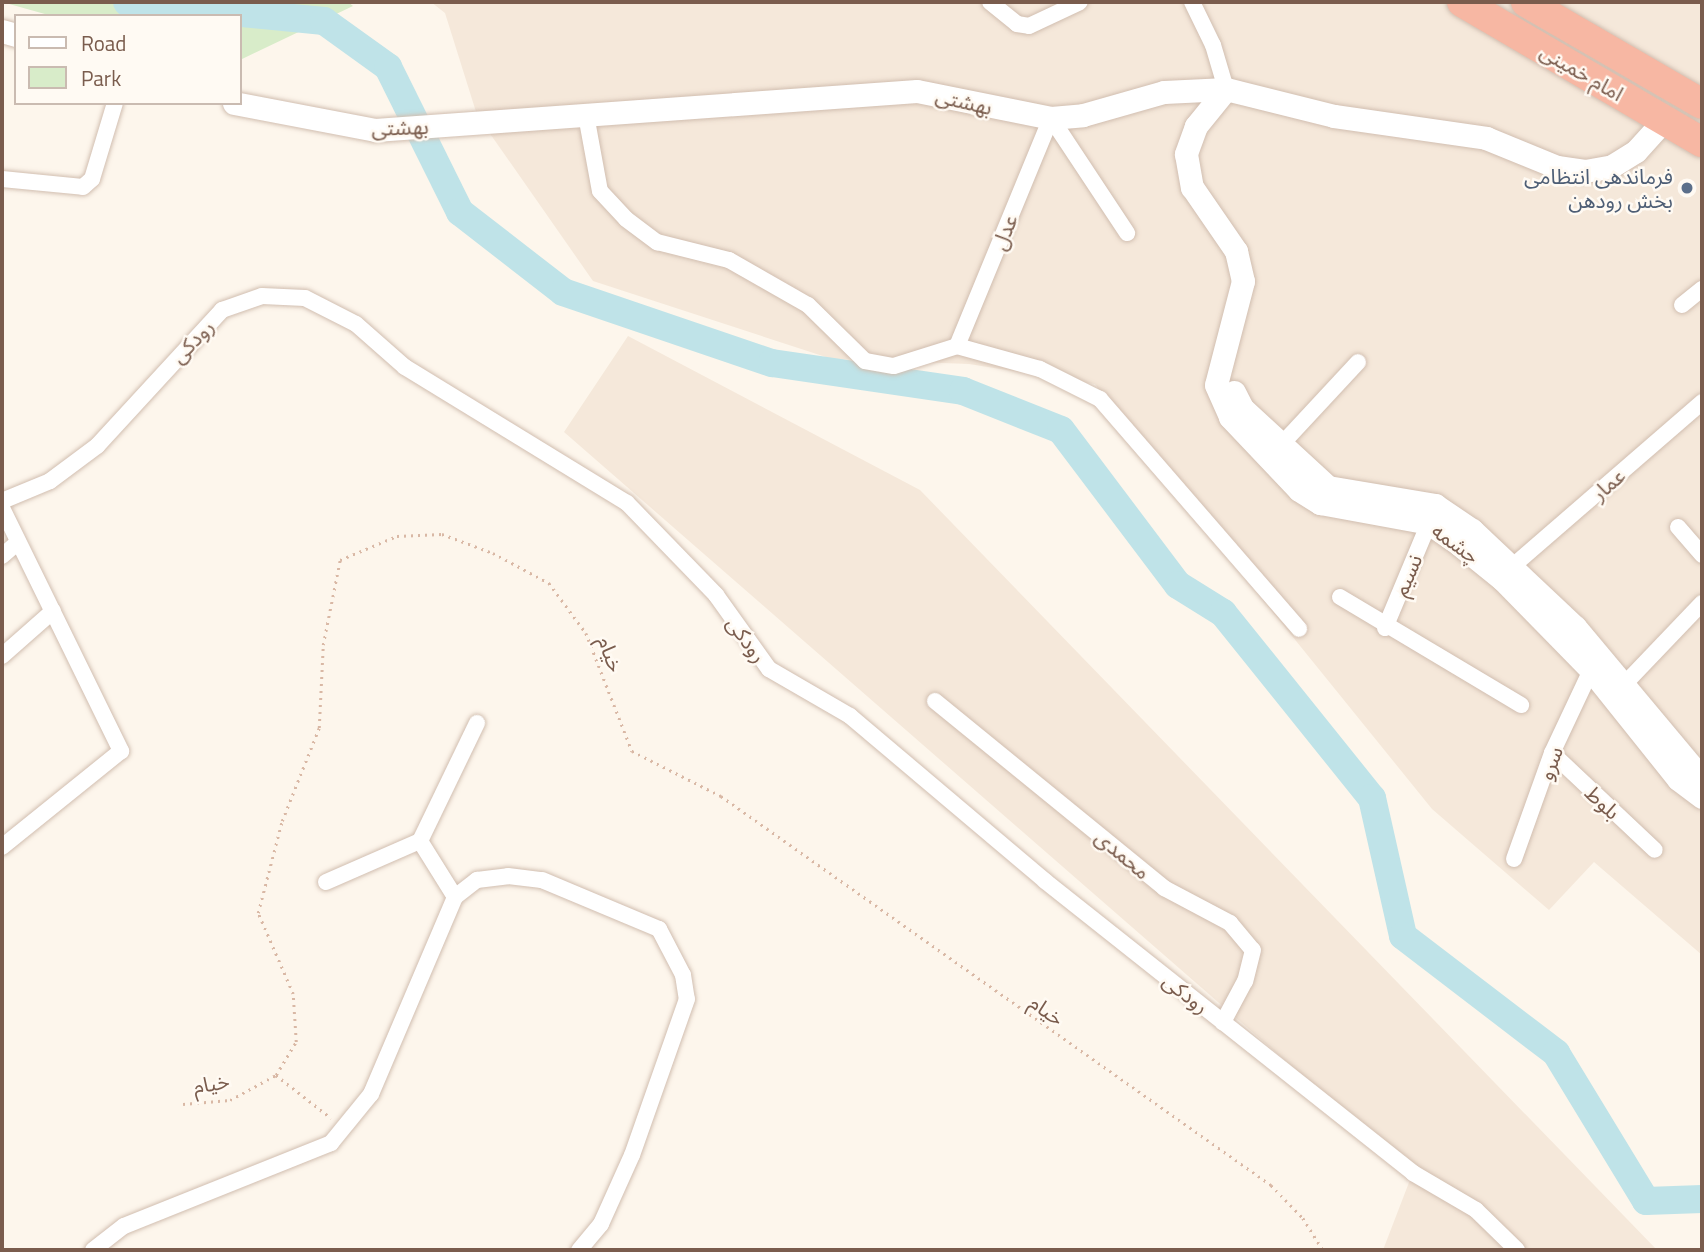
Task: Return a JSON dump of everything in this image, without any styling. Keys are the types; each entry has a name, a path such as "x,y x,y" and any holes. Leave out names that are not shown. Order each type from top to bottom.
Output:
{"highway":[{"name":"امام خمینی","path":"1462,2 1702,142"},
{"name":"امام خمینی","path":"1525,2 1702,104"}],"street":[{"path":"990,2 1017,24 1029,26 1080,2"},
{"path":"1192,2 1213,45 1226,89"},
{"name":"بهشتی","path":"242,105 375,130 917,91 1051,118 1083,115 1164,92 1226,89 1334,116 1486,138 1557,167 1585,171 1612,166 1636,151 1664,120"},
{"name":"چشمه","path":"1226,89 1196,126 1186,154 1192,187 1236,251 1243,281 1216,385 1221,402 1298,490 1337,511 1429,523 1503,580 1591,670 1619,690 1647,743 1702,797"},
{"path":"2,179 83,187 92,179 115,105"},
{"path":"586,115 600,191 647,237 729,260 820,313 865,361 878,366 957,346 1040,369 1100,398 1299,629"},
{"path":"1051,118 1127,233"},
{"name":"عدل","path":"957,346 1051,118"},
{"path":"1682,305 1702,289"},
{"name":"رودکی","path":"2,501 50,481 97,446 222,310 262,296 304,298 356,324 405,367 627,503 716,595 769,669 850,716 1223,1022 1413,1172 1476,1210 1517,1250"},
{"name":"چشمه","path":"1230,337 1235,396 1281,445 1328,487 1435,505 1514,565 1619,690 1702,779"},
{"path":"1281,445 1358,362"},
{"name":"عمار","path":"1514,565 1702,402"},
{"path":"2,508 121,751 2,847"},
{"name":"نسیم","path":"1385,628 1429,523"},
{"path":"1678,527 1702,555"},
{"path":"2,556 18,541"},
{"path":"1340,597 1385,628 1521,705"},
{"path":"1619,690 1702,603"},
{"path":"2,656 53,611"},
{"name":"سرو","path":"1514,859 1552,753 1591,670"},
{"name":"محمدی","path":"935,701 1164,888 1230,923 1253,950 1245,981 1223,1022"},
{"path":"326,883 420,841 477,723"},
{"name":"بلوط","path":"1552,753 1655,850"},
{"path":"420,841 455,897"},
{"path":"93,1250 124,1226 308,1156 346,1129 389,1058 455,897 477,880 542,880 659,929 683,975 687,999 632,1155 601,1224 579,1250"}],"path":[{"name":"خیام","path":"183,1104 230,1100 276,1075 296,1042 293,994 258,913 282,821 319,728 323,645 340,559 397,536 442,534 549,583 586,633 632,751 721,796 1271,1185 1303,1218 1323,1250"},
{"path":"276,1075 346,1129"}],"shaded area":[{"path":"431,2 1702,2 1702,955 1594,862 1549,910 1432,809 1140,448 1095,384 969,364 832,359 593,281 477,115 445,13"},
{"path":"628,336 920,490 1657,1250 1383,1250 1413,1172 564,432"}],"green space":[{"path":"2,2 348,2 353,6 242,59 242,14 45,14"}],"waterway":[{"path":"127,2 324,21 388,67 460,212 563,292 772,363 963,391 1061,430 1178,585 1223,613 1372,798 1403,936 1556,1053 1646,1201 1702,1199"}],"place":[{"name":"فرماندهی انتظامی بخش رودهن","path":"1687,188"}]}
